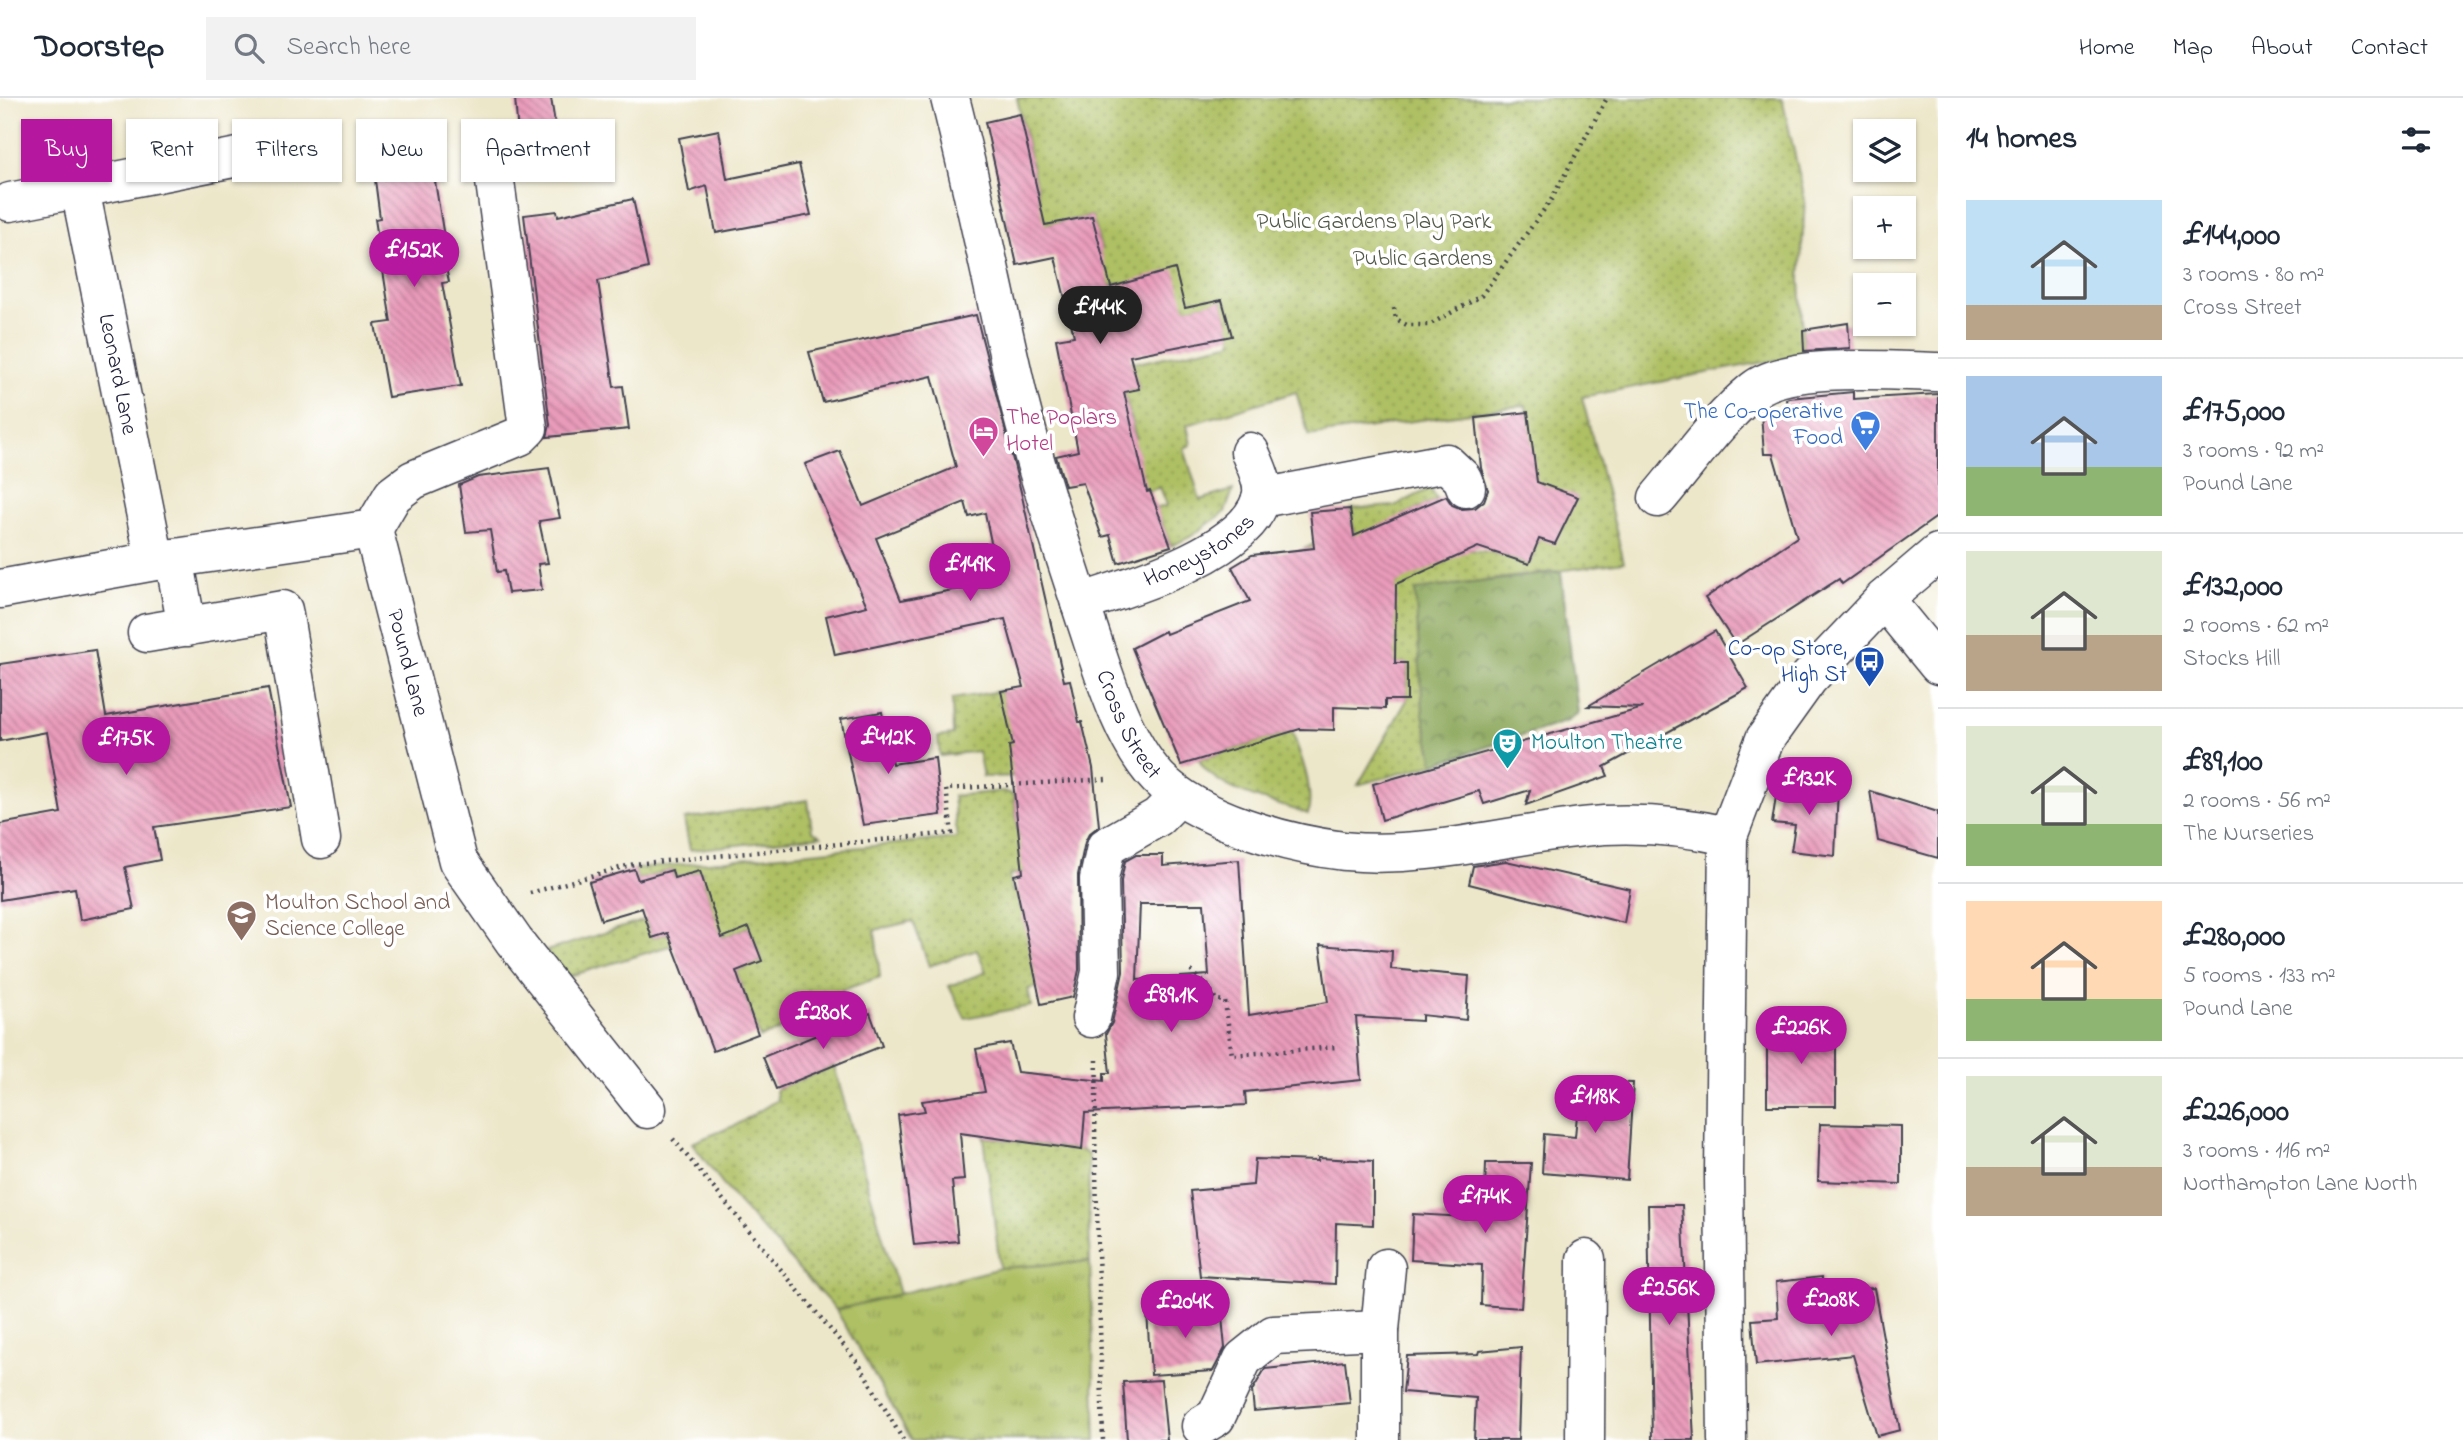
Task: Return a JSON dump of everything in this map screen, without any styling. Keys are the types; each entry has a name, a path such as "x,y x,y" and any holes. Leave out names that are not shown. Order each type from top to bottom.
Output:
{"street":[{"name":"Cross Street","path":"950,98 1021,407 1080,603 1115,702 1138,751 1167,786 1277,836 1346,851 1418,852 1604,825 1685,827 1728,836"},
{"path":"10,202 232,158"},
{"path":"0,589 164,559 373,529 393,495 413,480 520,436 528,428 495,182"},
{"name":"Leonard Lane","path":"80,189 164,559 187,626"},
{"path":"1658,498 1755,388 1795,375 1839,370 1938,372"},
{"name":"Honeystones","path":"1080,603 1192,561 1224,542 1247,520 1261,498 1261,483 1250,452"},
{"path":"1261,498 1446,463 1462,478 1466,488"},
{"name":"Pound Lane","path":"373,529 458,861 647,1109"},
{"path":"1727,1440 1724,1174 1728,836 1765,739 1808,679 1884,599 1938,553"},
{"path":"1884,599 1938,665"},
{"path":"147,633 283,610 321,839"},
{"path":"1091,1018 1101,972 1099,879 1107,847 1158,817 1167,786"},
{"path":"1585,1440 1586,1259"},
{"path":"1380,1440 1380,1330 1385,1268"},
{"path":"1200,1426 1216,1417 1243,1359 1273,1335 1299,1331 1380,1330"}],"path":[{"path":"1394,307 1396,319 1407,325 1429,325 1481,296 1551,200 1607,98"},
{"path":"489,904 634,864 952,833 946,789 1167,786"},
{"path":"1191,971 1209,987 1216,1000 1225,1000 1232,1055 1337,1047"},
{"path":"1091,1018 1098,1068 1095,1134 1103,1440"},
{"path":"647,1109 859,1364 903,1440"}],"green space":[{"name":"Public Gardens","path":"1017,98 1782,98 1805,200 1800,279 1804,357 1753,364 1582,397 1624,562 1415,590 1423,715 1434,764 1358,785 1407,700 1407,664 1364,661 1309,582 1304,549 1314,544 1355,541 1350,509 1395,506 1431,488 1437,500 1403,515 1471,550 1496,553 1529,564 1539,539 1528,479 1531,444 1526,405 1309,436 1296,392 1187,425 1191,445 1184,448 1200,500 1233,490 1225,512 1190,537 1171,546 1160,518 1147,512 1167,505 1160,487 1144,493 1113,445 1136,438 1124,392 1139,389 1130,361 1142,362 1233,342 1222,301 1141,317 1126,283 1082,290 1101,248 1092,216 1009,232 1005,208 1039,199"},
{"path":"1561,572 1578,713 1568,721 1434,764 1423,715 1415,590"},
{"path":"1001,691 1028,776 983,777 978,751 940,756 938,737 953,735 952,699"},
{"path":"1292,731 1308,782 1308,814 1233,788 1219,781 1199,760"},
{"path":"1004,791 1014,795 1018,831 1025,838 1028,872 1009,875 1012,892 1051,890 1061,982 1028,989 1031,1006 965,1018 949,986 986,972 977,950 929,966 913,921 875,930 880,977 842,990 846,1003 760,1038 736,971 762,961 749,927 722,938 719,931 566,977 546,951 646,920 652,938 715,918 700,871 674,878 672,870 638,880 634,869 957,838 953,796"},
{"path":"808,800 812,830 821,836 690,850 684,819"},
{"path":"834,1066 899,1294 836,1310 733,1197 692,1143 736,1125 777,1100 776,1089"},
{"path":"984,1137 1082,1150 1088,1155 1090,1261 1000,1268"},
{"path":"1090,1262 1096,1440 912,1440 836,1310 1000,1268"}],"building":[{"path":"515,98 551,98 554,119 517,119"},
{"path":"1020,114 1045,225 1092,216 1111,287 1175,269 1185,308 1222,300 1232,336 1130,356 1139,389 1124,392 1147,492 1150,491 1171,546 1118,563 1110,535 1102,537 1083,483 1065,486 1056,456 1078,451 1056,339 1074,336 1055,257 1017,265 985,122"},
{"path":"719,130 727,179 799,164 811,215 716,233 707,186 689,192 679,138"},
{"path":"375,182 435,182 444,237 440,238 449,282 442,283 461,386 388,397 375,324 391,322 375,219 380,218"},
{"path":"633,199 648,268 598,281 614,387 623,386 629,429 547,437 550,425 524,215 557,211 558,216"},
{"path":"976,315 1021,492 1064,681 1070,680 1093,768 1099,826 1089,834 1085,842 1078,875 1079,970 1073,997 1041,1004 1014,875 1023,873 1009,746 1013,745 1001,691 1024,687 1005,619 835,655 826,616 867,606 805,464 840,451 863,506 956,467 932,376 823,402 809,352","holes":["965,502 969,517 985,513 999,581 901,600 876,538"]},
{"path":"1848,323 1850,348 1804,351 1803,330"},
{"path":"1853,392 1853,399 1938,394 1938,516 1842,584 1839,579 1736,645 1705,598 1797,537 1773,454 1764,454 1761,413 1787,408 1786,399 1789,398"},
{"path":"1528,412 1537,482 1578,497 1555,544 1539,539 1529,564 1478,547 1396,584 1395,663 1407,663 1407,700 1385,700 1385,709 1334,707 1334,730 1300,729 1181,765 1132,648 1165,631 1166,634 1250,601 1232,567 1252,555 1314,548 1310,512 1350,509 1354,536 1446,496 1452,505 1462,509 1475,508 1484,501 1488,490 1481,468 1476,418"},
{"path":"549,468 560,518 539,521 548,563 538,564 542,590 508,593 504,571 497,572 490,530 466,532 459,485 478,477"},
{"path":"1715,631 1748,688 1604,767 1608,776 1526,805 1530,790 1484,804 1479,791 1382,820 1373,784 1643,708 1588,706"},
{"path":"95,650 106,716 268,688 291,807 154,827 160,860 125,867 134,909 80,920 75,888 0,900 0,824 61,813 47,732 0,741 0,664"},
{"path":"882,712 892,764 935,758 941,815 863,825 841,719"},
{"path":"1778,783 1838,788 1835,856 1791,851 1795,825 1772,823"},
{"path":"1870,791 1938,812 1938,858 1878,841"},
{"path":"1136,855 1163,855 1163,866 1239,860 1249,1015 1328,1002 1320,945 1392,951 1391,969 1469,976 1466,1020 1422,1015 1422,1021 1356,1017 1361,1080 1245,1092 1246,1105 1085,1113 1082,1150 960,1133 964,1180 952,1181 958,1241 914,1245 898,1115 925,1111 922,1101 985,1092 976,1049 1010,1043 1017,1072 1104,1081 1104,1073 1110,1073 1106,1034 1112,1023 1123,972 1121,881 1125,861","holes":["1140,904 1204,904 1209,975 1137,980"]},
{"path":"1506,861 1630,889 1624,923 1469,884 1473,866"},
{"path":"634,869 638,880 672,870 674,878 700,871 722,938 749,927 762,961 736,971 758,1034 713,1051 668,933 652,938 642,908 601,920 589,882"},
{"path":"870,1013 882,1046 776,1089 763,1057"},
{"path":"1767,1027 1836,1027 1836,1106 1767,1106"},
{"path":"1580,1082 1633,1083 1627,1180 1542,1173 1544,1134 1575,1137"},
{"path":"1820,1124 1901,1126 1901,1184 1818,1181"},
{"path":"1318,1158 1373,1161 1373,1225 1336,1223 1335,1284 1200,1276 1190,1191 1253,1185 1255,1159 1318,1161"},
{"path":"1486,1163 1531,1163 1521,1308 1481,1305 1482,1265 1411,1260 1413,1214 1484,1218"},
{"path":"1648,1205 1682,1205 1694,1440 1652,1440"},
{"path":"1822,1277 1822,1291 1874,1288 1900,1430 1877,1436 1853,1355 1756,1365 1752,1320 1778,1318 1776,1282"},
{"path":"1221,1307 1225,1348 1213,1371 1151,1375 1147,1312"},
{"path":"1521,1347 1518,1440 1474,1440 1476,1398 1403,1392 1407,1356 1478,1354 1479,1351"},
{"path":"1345,1361 1350,1403 1254,1411 1252,1391 1265,1369"},
{"path":"1161,1380 1167,1440 1127,1440 1123,1382"}],"place":[{"name":"The Co-operative Food","path":"1866,452"},
{"name":"The Poplars Hotel","path":"983,458"},
{"name":"Co-op Store, High St","path":"1870,689"},
{"name":"Moulton Theatre","path":"1508,770"},
{"name":"Moulton School and Science College","path":"242,943"}],"park label":[{"name":"Public Gardens Play Park","path":"1374,222"}]}
